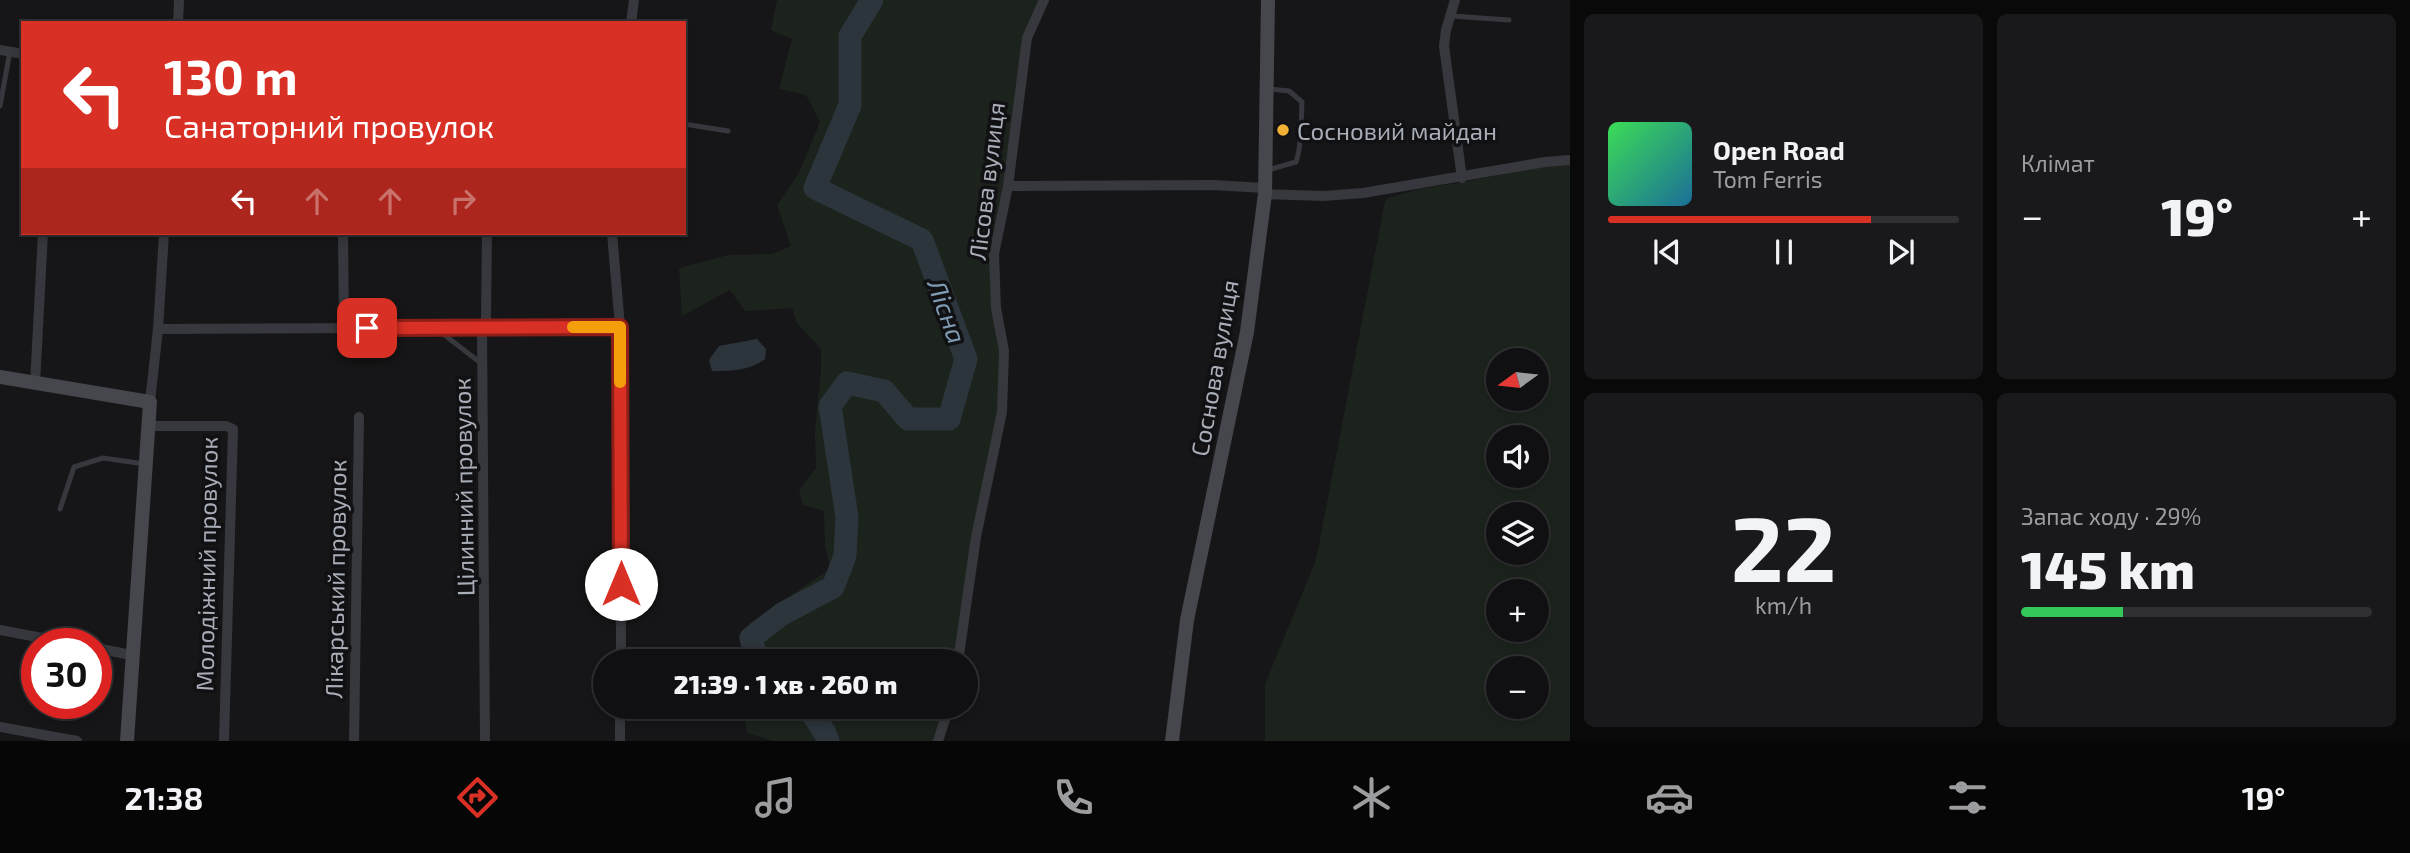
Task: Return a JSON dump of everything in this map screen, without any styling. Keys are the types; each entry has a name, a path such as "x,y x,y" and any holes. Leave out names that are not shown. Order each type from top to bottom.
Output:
{"street":[{"path":"178,21 179,0"},
{"path":"631,21 634,0"},
{"name":"Лісова вулиця","path":"960,649 976,537 1002,412 1004,351 996,308 994,254 1008,186 1027,38 1044,0"},
{"name":"Соснова вулиця","path":"1172,741 1188,620 1247,332 1265,191 1268,0"},
{"path":"1455,0 1444,46 1462,178"},
{"path":"1008,186 1212,185 1323,196 1363,194 1570,160"},
{"path":"35,384 43,235"},
{"path":"127,741 131,655 164,235"},
{"path":"343,235 344,328"},
{"name":"Цілинний провулок","path":"485,741 482,327 486,319 487,235"},
{"path":"612,235 620,327 621,649"},
{"path":"158,329 620,327"},
{"path":"0,377 150,402"},
{"name":"Лікарський провулок","path":"354,741 359,417"},
{"name":"Молодіжний провулок","path":"148,426 226,426 233,429 224,741"},
{"path":"0,630 21,634"},
{"path":"112,651 131,655"},
{"path":"620,741 621,719"},
{"path":"938,741 945,719"},
{"path":"0,727 76,741"}],"lane":[{"path":"1452,16 1509,20"},
{"path":"0,106 5,50"},
{"path":"1265,171 1296,162 1301,147 1301,102 1289,91 1266,89"},
{"path":"686,124 728,131"},
{"path":"435,327 482,364"},
{"path":"60,509 74,467 103,458 145,464"}],"shaded area":[{"path":"777,0 1044,0 1027,38 994,254 1004,351 1002,412 960,649 747,649 751,638 748,624 830,569 825,544 824,511 803,505 799,490 816,468 815,430 821,349 797,323 792,308 745,311 730,290 682,316 679,268 728,255 772,254 791,246 777,205 799,173 820,122 806,95 779,89 792,39 771,30"},
{"path":"1570,164 1570,741 1265,741 1265,684 1316,560 1385,201 1419,189 1539,167"},
{"path":"757,339 766,349 765,359 746,368 712,371 709,360 719,346"},
{"path":"745,719 945,719 938,741 774,741 747,733"}],"waterway":[{"name":"Лісна","path":"754,649 751,638 782,614 833,587 845,556 847,517 830,406 847,383 884,391 908,419 949,419 966,359 922,240 815,188 850,105 850,36 872,0"},
{"name":"Лісна","path":"816,719 828,741"}],"slow traffic":[{"path":"573,327 620,327 620,382"}],"place":[{"name":"Сосновий майдан","path":"1283,130"}],"route":[{"path":"367,328 620,327 621,584"}]}
